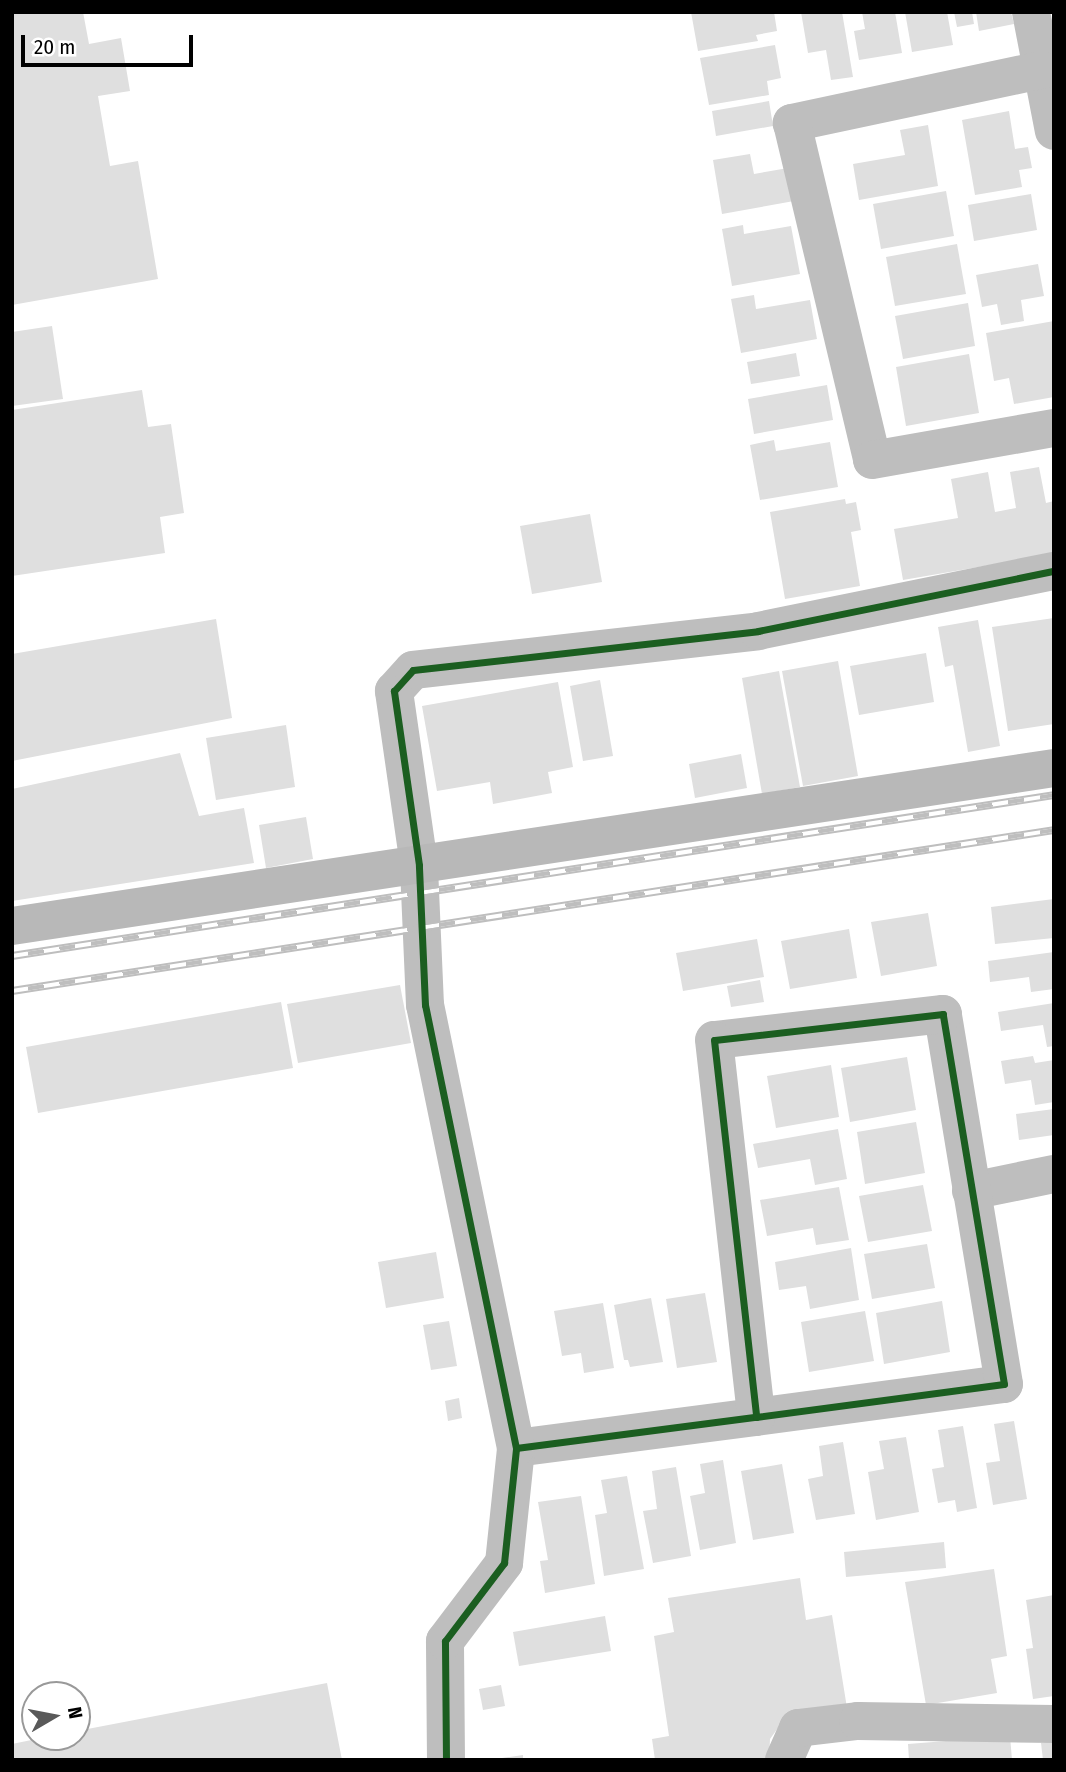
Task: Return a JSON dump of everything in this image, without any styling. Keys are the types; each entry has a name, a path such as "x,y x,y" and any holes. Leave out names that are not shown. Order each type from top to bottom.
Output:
{"street":[{"path":"1031,12 1054,131"},
{"path":"1041,70 792,123 872,460 1054,428"},
{"path":"446,1760 445,1641 504,1563 516,1448 425,1005 419,865 394,691 413,670 758,631 1054,571"},
{"path":"12,926 1054,768"},
{"path":"516,1448 756,1417 1004,1384 943,1014 714,1040 756,1417"},
{"path":"971,1191 1054,1174"},
{"path":"784,1760 798,1728 858,1721 1054,1724"}],"building":[{"path":"12,12 83,12 89,44 121,38 130,91 98,96 110,166 138,161 158,279 12,305"},
{"path":"691,12 774,12 777,31 756,35 758,41 698,51"},
{"path":"801,12 842,12 853,77 831,80 826,50 808,53"},
{"path":"862,12 895,12 902,53 859,60 854,31 865,29"},
{"path":"905,12 947,12 953,45 912,52"},
{"path":"954,12 972,12 974,24 957,27"},
{"path":"976,12 1011,12 1014,24 979,31"},
{"path":"775,45 781,78 767,81 769,95 709,105 700,58"},
{"path":"769,101 773,126 716,136 712,111"},
{"path":"1009,111 1015,149 1028,147 1032,168 1019,170 1022,187 975,195 962,120"},
{"path":"928,125 938,186 859,200 853,164 905,155 900,130"},
{"path":"750,154 754,174 788,168 794,201 722,214 713,160"},
{"path":"946,191 954,236 881,249 873,204"},
{"path":"1031,194 1037,230 974,241 968,205"},
{"path":"743,225 744,234 791,226 800,274 732,286 722,229"},
{"path":"957,244 966,294 895,306 886,257"},
{"path":"1038,264 1044,296 1021,300 1024,321 1001,325 997,304 982,307 976,275"},
{"path":"754,295 756,309 810,300 817,339 741,353 731,299"},
{"path":"968,303 975,346 903,359 895,316"},
{"path":"1054,321 1054,397 1014,404 1009,378 994,381 986,333"},
{"path":"52,326 63,399 12,406 12,332"},
{"path":"796,353 800,376 751,384 747,362"},
{"path":"969,354 979,413 906,426 896,367"},
{"path":"827,385 833,420 754,434 748,399"},
{"path":"142,390 148,427 171,424 184,513 160,517 165,553 12,576 12,410"},
{"path":"774,440 776,451 830,442 838,487 760,500 750,445"},
{"path":"1039,467 1046,503 1054,501 1054,554 903,580 894,529 958,518 951,479 988,472 995,512 1016,508 1010,472"},
{"path":"845,499 846,504 856,502 861,530 851,532 860,586 785,599 770,512"},
{"path":"590,514 602,582 532,594 520,526"},
{"path":"1054,618 1054,724 1008,731 992,627"},
{"path":"216,619 232,718 12,761 12,654"},
{"path":"978,620 1000,746 968,752 953,665 945,667 938,627"},
{"path":"926,653 934,702 859,715 850,666"},
{"path":"838,661 858,776 803,786 782,671"},
{"path":"779,671 800,787 762,794 742,678"},
{"path":"600,680 613,756 583,761 570,686"},
{"path":"558,682 573,767 548,772 552,793 493,804 490,782 437,791 422,706"},
{"path":"286,725 295,787 216,800 206,738"},
{"path":"180,753 199,816 244,808 254,863 12,901 12,789"},
{"path":"741,754 747,788 695,798 689,764"},
{"path":"306,817 313,859 266,868 259,825"},
{"path":"1054,899 1054,938 995,944 991,907"},
{"path":"928,913 937,966 881,976 871,922"},
{"path":"849,929 857,978 790,989 781,941"},
{"path":"757,939 764,977 683,991 676,953"},
{"path":"1054,952 1054,989 1031,992 1029,977 990,982 988,961"},
{"path":"760,980 764,1002 731,1007 727,986"},
{"path":"400,985 411,1043 298,1063 287,1004"},
{"path":"281,1002 293,1068 38,1113 26,1047"},
{"path":"1054,1003 1054,1046 1047,1047 1043,1025 1001,1031 998,1012"},
{"path":"1033,1056 1035,1063 1054,1060 1054,1102 1035,1105 1031,1080 1005,1084 1001,1061"},
{"path":"907,1057 916,1110 850,1122 841,1068"},
{"path":"831,1065 839,1117 776,1128 767,1076"},
{"path":"1054,1109 1054,1135 1019,1140 1016,1114"},
{"path":"916,1122 925,1173 865,1184 857,1132"},
{"path":"838,1129 847,1179 815,1185 810,1159 758,1168 753,1144"},
{"path":"923,1185 932,1231 868,1242 859,1196"},
{"path":"839,1187 849,1240 816,1245 813,1228 767,1236 760,1200"},
{"path":"927,1244 935,1288 872,1299 864,1254"},
{"path":"851,1248 859,1300 810,1309 806,1286 779,1290 775,1262"},
{"path":"436,1252 444,1298 386,1308 378,1262"},
{"path":"705,1293 717,1362 677,1368 666,1299"},
{"path":"651,1298 663,1362 630,1367 628,1360 624,1360 614,1305"},
{"path":"942,1301 950,1352 884,1364 876,1313"},
{"path":"603,1303 614,1368 584,1373 581,1353 562,1356 554,1311"},
{"path":"865,1311 874,1361 809,1372 801,1322"},
{"path":"449,1321 457,1366 431,1370 423,1325"},
{"path":"459,1398 462,1418 448,1421 445,1401"},
{"path":"1014,1421 1027,1499 993,1505 986,1463 1000,1461 994,1424"},
{"path":"963,1426 977,1508 957,1512 955,1500 938,1503 932,1469 944,1467 938,1430"},
{"path":"906,1437 919,1512 876,1520 868,1472 884,1469 879,1441"},
{"path":"843,1442 855,1514 816,1520 808,1479 823,1476 819,1446"},
{"path":"723,1460 736,1543 700,1550 690,1496 705,1493 700,1464"},
{"path":"782,1464 794,1533 753,1540 741,1471"},
{"path":"676,1467 691,1556 653,1563 643,1511 657,1509 652,1471"},
{"path":"627,1476 644,1569 604,1576 595,1515 607,1513 601,1480"},
{"path":"581,1496 595,1584 545,1593 540,1561 548,1560 538,1502"},
{"path":"944,1542 946,1568 846,1577 844,1552"},
{"path":"994,1569 1007,1656 991,1659 997,1693 926,1705 905,1582"},
{"path":"800,1578 806,1620 832,1615 847,1708 785,1718 770,1739 769,1760 655,1760 652,1739 669,1736 654,1636 674,1632 668,1598"},
{"path":"1054,1595 1054,1696 1033,1699 1026,1649 1033,1648 1026,1600"},
{"path":"605,1616 611,1651 519,1666 513,1632"},
{"path":"327,1683 342,1760 12,1760 12,1744 21,1742 21,1751 91,1751 91,1728"},
{"path":"501,1685 505,1706 483,1710 479,1689"},
{"path":"1010,1736 1012,1760 909,1760 908,1744"},
{"path":"1054,1742 1054,1760 1043,1760 1041,1743"},
{"path":"523,1755 523,1760 502,1760 502,1758"}],"railway":[{"path":"12,956 1054,795"},
{"path":"12,991 1054,830"}],"cycle path":[{"path":"446,1760 445,1641 504,1563 516,1448 425,1005 419,865 394,691 413,670 758,631 1054,571"},
{"path":"516,1448 756,1417 1004,1384 943,1014 714,1040 756,1417"}]}
